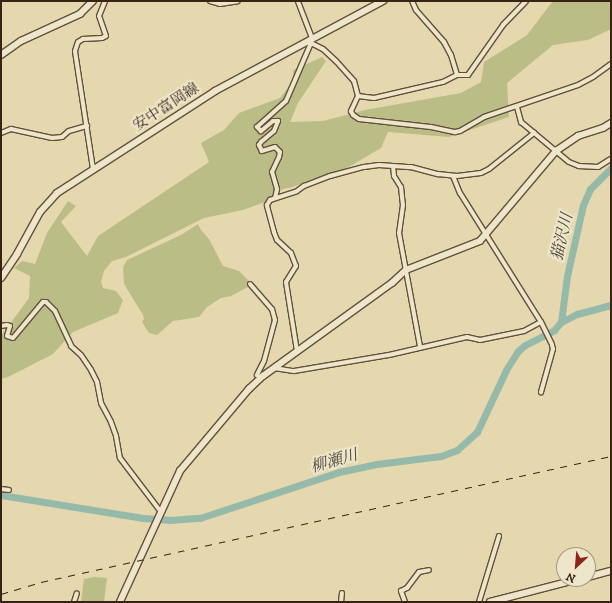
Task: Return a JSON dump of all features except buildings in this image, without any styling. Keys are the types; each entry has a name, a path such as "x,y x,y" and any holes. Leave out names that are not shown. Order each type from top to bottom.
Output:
{"main road":[{"name":"安中富岡線","path":"1,278 17,254 44,205 57,193 215,91 311,41 383,1"}],"street":[{"path":"1,55 21,41 80,14 93,1"},
{"path":"210,1 220,4 238,1"},
{"path":"298,1 311,41 336,60 354,81 358,96 351,111 360,118 431,127 455,132 460,131 484,117 578,85 593,77 611,64"},
{"path":"412,1 416,10 444,42 451,55 457,75"},
{"path":"358,96 374,98 443,82 457,75 468,75 474,70 490,42 503,25 526,1"},
{"path":"93,169 75,50 78,42 83,39 102,38 106,36 99,16 106,2"},
{"path":"275,198 277,189 272,172 280,157 280,152 275,147 262,151 259,146 261,142 274,131 278,121 273,121 261,131 257,127 286,101 311,41"},
{"path":"517,107 521,122 569,162 579,166 598,167 611,159"},
{"path":"120,602 180,472 249,389 260,378 392,283 406,270 480,241 556,151 578,136 603,128 611,123"},
{"path":"1,133 12,128 52,138 62,136 69,131 87,126"},
{"path":"297,351 286,282 296,266 291,253 277,240 274,232 267,206 275,198 297,191 304,186 349,170 379,165 411,167 453,176 481,173 489,169 534,133"},
{"path":"393,166 394,176 401,187 403,205 398,233 420,346"},
{"path":"453,176 460,194 542,324 553,349 541,392"},
{"path":"250,284 272,309 275,320 264,361 257,375 260,378"},
{"path":"1,326 10,326 8,336 12,338 43,302 46,302 55,311 71,346 81,355 91,370 96,382 101,404 111,422 116,436 120,458 160,513"},
{"path":"274,368 299,371 389,355 420,346 467,337 480,340 524,331 542,324"},
{"path":"1,489 9,490"},
{"path":"479,602 500,536"},
{"path":"405,602 401,591 407,588 419,572 429,570"},
{"path":"596,575 611,571"},
{"path":"490,602 556,585"},
{"path":"74,602 78,593"},
{"path":"341,602 342,593"}],"green space":[{"path":"553,1 611,1 611,29 588,40 553,45 507,83 509,117 449,137 388,132 381,148 347,168 283,189 265,202 243,210 204,218 126,257 112,261 104,271 101,282 103,288 116,291 123,300 118,313 73,332 53,354 8,377 1,379 1,336 29,298 30,276 14,268 22,261 35,264 47,233 68,201 76,206 61,222 87,256 98,236 209,162 201,143 224,130 239,113 280,98 294,80 293,70 322,57 326,61 298,103 290,122 323,121 365,110 461,93 481,82 484,62 527,35"},
{"path":"198,224 209,239 223,266 239,271 251,283 250,286 231,296 221,298 207,307 199,317 173,321 157,335 149,333 142,322 144,319 143,315 124,284 123,267 127,260 181,235"},
{"path":"94,577 107,578 104,602 81,602 84,579"}],"waterway":[{"name":"猫沢川","path":"561,322 567,276 583,205 590,189 611,168"},
{"name":"柳瀬川","path":"1,495 143,518 169,520 200,518 339,472 377,464 441,456 457,450 477,432 506,370 518,351 525,345 554,330 561,322 577,314 611,305"}],"railway":[{"path":"1,594 41,582 611,456"}]}
